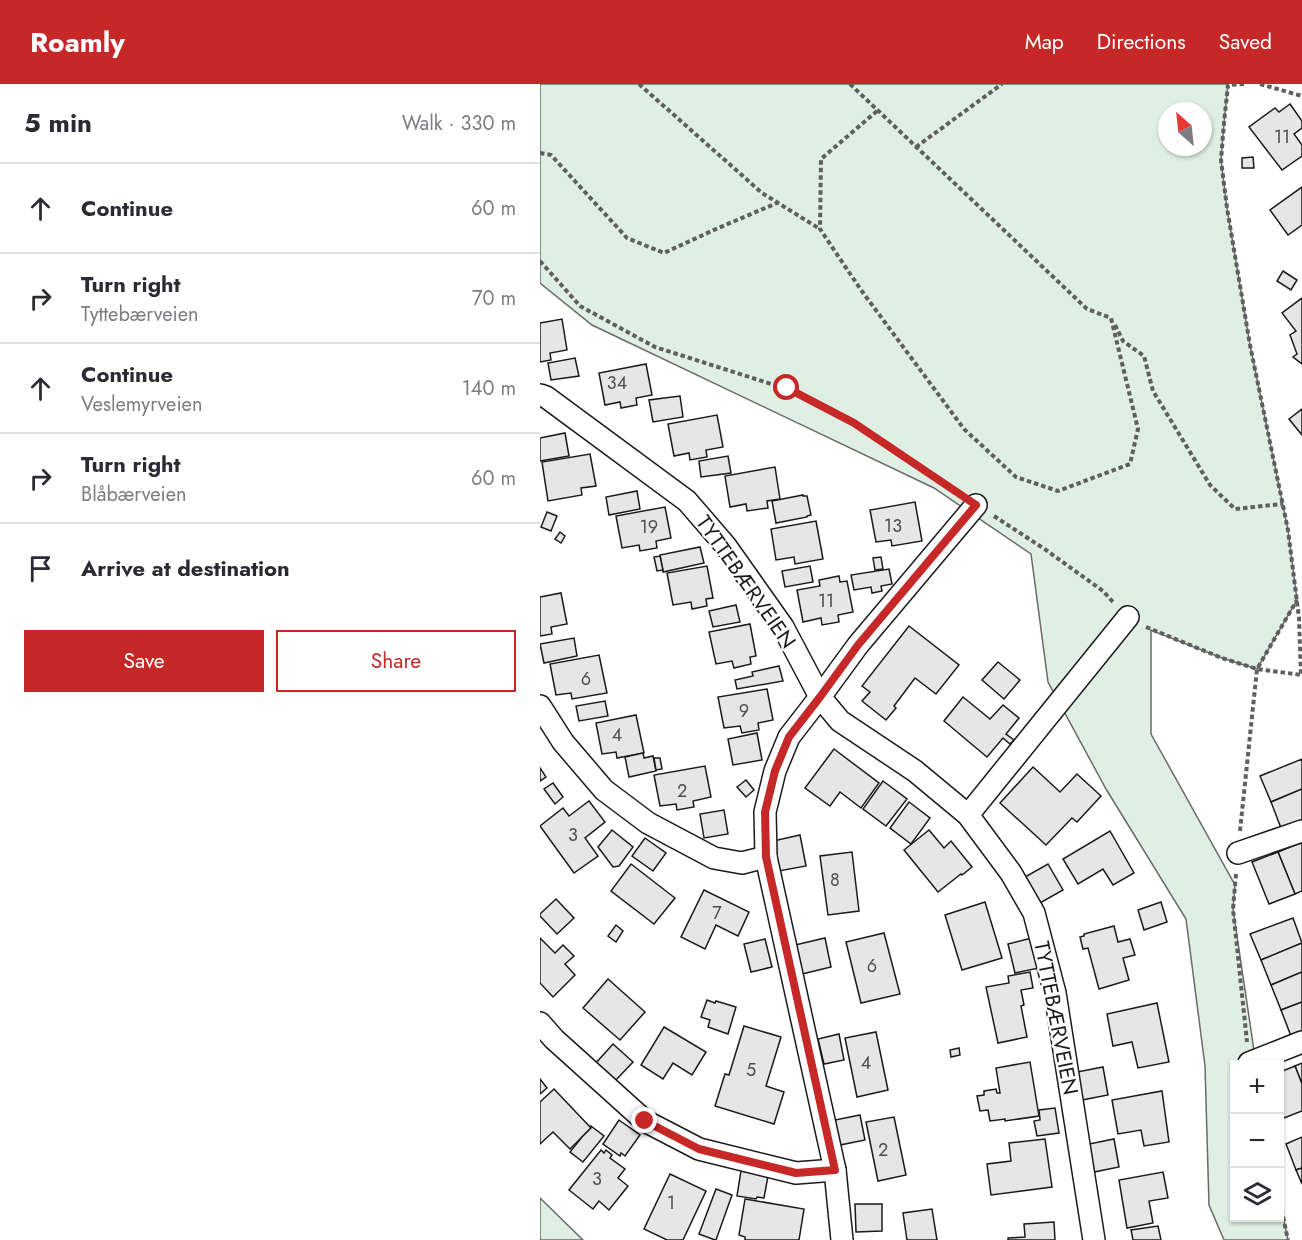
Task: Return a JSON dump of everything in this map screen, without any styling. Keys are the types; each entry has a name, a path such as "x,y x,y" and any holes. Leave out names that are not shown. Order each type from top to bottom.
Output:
{"street":[{"name":"TYTTEBÆRVEIEN","path":"540,395 555,403 687,501 725,545 783,627 820,697 840,722 915,771 968,814 1011,873 1034,913 1055,993 1094,1240"},
{"path":"842,1240 835,1170 766,857 765,812 775,771 789,737 858,645 976,505"},
{"path":"968,814 1128,617"},
{"path":"540,706 563,742 604,790 648,823 714,858 742,862 766,857"},
{"path":"1238,853 1302,831"},
{"path":"540,1023 554,1039 645,1121 699,1149 796,1173 835,1170"},
{"path":"1257,1060 1302,1042"}],"path":[{"path":"639,84 762,193 820,230 861,290 964,429 1016,477 1058,491 1130,465 1138,429 1111,318"},
{"path":"850,84 1087,309 1111,318 1123,341 1144,356 1153,391 1210,485 1235,508 1282,504"},
{"path":"916,147 1002,84"},
{"path":"540,261 580,306 655,347 787,388 854,423 1046,550 1103,591 1128,617 1151,630 1257,669 1302,675 1299,618 1288,530 1253,356 1227,208 1221,160 1228,85 1244,84"},
{"path":"1260,84 1302,96"},
{"path":"820,230 821,159 877,111"},
{"path":"540,153 551,155 627,238 664,253 777,203"},
{"path":"1284,1221 1288,1240"}],"green space":[{"path":"540,84 1228,84 1221,160 1227,208 1250,345 1288,530 1297,600 1257,669 1151,630 1151,734 1235,885 1233,909 1255,1060 1230,1060 1230,1222 1284,1221 1288,1240 1224,1240 1209,1205 1205,1066 1186,919 1106,789 1048,682 1031,554 934,488 592,325 540,283"},
{"path":"540,1198 583,1240 540,1240"}],"building":[{"path":"1290,104 1302,121 1302,128 1294,134 1302,145 1302,156 1282,170 1249,127 1275,108 1279,112"},
{"path":"1253,157 1254,168 1242,168 1242,158"},
{"path":"1302,187 1302,225 1288,235 1270,210"},
{"path":"1283,271 1297,280 1291,290 1277,281"},
{"path":"1302,298 1302,364 1293,357 1297,354 1290,335 1296,331 1282,313"},
{"path":"562,319 567,350 550,353 551,360 540,362 540,323"},
{"path":"575,358 579,376 551,380 548,363"},
{"path":"646,364 652,395 636,398 637,405 621,408 620,402 605,405 599,373"},
{"path":"680,396 683,417 653,422 649,400"},
{"path":"1302,409 1302,435 1289,419"},
{"path":"717,415 723,447 706,450 707,457 690,460 689,453 674,456 668,424"},
{"path":"565,433 569,456 540,461 540,438"},
{"path":"590,454 596,486 581,488 582,495 548,501 542,462"},
{"path":"728,456 731,473 701,477 699,461"},
{"path":"775,467 780,499 767,501 768,508 747,511 746,504 730,507 725,476"},
{"path":"637,491 640,509 609,515 606,497"},
{"path":"807,496 811,515 776,523 772,501"},
{"path":"915,502 922,541 892,546 891,540 876,542 870,510"},
{"path":"665,507 671,538 656,541 657,548 640,551 639,545 622,548 616,516"},
{"path":"547,512 557,516 551,531 541,527"},
{"path":"816,521 823,559 795,564 794,557 776,560 771,529"},
{"path":"560,532 565,536 561,543 555,539"},
{"path":"700,547 704,563 663,572 660,555"},
{"path":"660,556 663,570 657,571 654,557"},
{"path":"881,557 883,569 875,570 873,558"},
{"path":"707,566 713,598 706,599 707,606 692,609 691,602 673,605 667,573"},
{"path":"810,566 813,582 785,587 782,571"},
{"path":"889,569 892,584 881,586 882,591 872,593 871,587 854,590 851,575"},
{"path":"839,576 840,582 847,581 853,612 838,615 839,622 822,625 821,618 803,622 797,590 820,586 819,580"},
{"path":"561,593 567,624 551,627 552,634 540,636 540,597"},
{"path":"736,605 740,622 713,627 709,611"},
{"path":"750,624 756,656 750,657 751,664 734,668 732,661 716,664 709,632"},
{"path":"909,626 959,665 936,694 915,678 886,720 862,701 870,692 862,686"},
{"path":"574,638 577,656 544,663 540,644"},
{"path":"599,655 607,693 572,699 571,693 556,695 550,664"},
{"path":"998,662 1020,680 1004,699 982,680"},
{"path":"779,666 783,681 737,689 735,680 753,676 752,672"},
{"path":"767,689 773,720 758,723 759,730 742,733 740,726 724,728 718,697"},
{"path":"963,697 990,719 1003,705 1019,718 1006,734 1014,740 1010,744 1003,738 987,757 944,721"},
{"path":"605,701 608,716 579,721 576,706"},
{"path":"636,715 644,753 617,758 616,752 602,754 596,723"},
{"path":"757,733 762,760 733,765 728,739"},
{"path":"834,749 879,783 861,808 840,792 830,806 805,788"},
{"path":"643,753 644,758 653,756 656,771 629,777 625,757"},
{"path":"654,758 660,758 662,769 656,770"},
{"path":"1302,759 1302,789 1271,802 1260,776"},
{"path":"705,766 711,797 693,801 694,807 677,810 676,804 660,806 654,775"},
{"path":"1033,767 1060,792 1077,774 1101,796 1077,822 1072,818 1046,845 1000,803"},
{"path":"540,768 546,777 540,781"},
{"path":"746,780 754,790 746,797 737,787"},
{"path":"883,781 907,799 886,826 863,809"},
{"path":"553,783 563,797 555,804 544,789"},
{"path":"1302,789 1302,820 1281,828 1271,802"},
{"path":"589,801 605,822 585,838 598,856 574,873 540,826 563,808 569,816"},
{"path":"909,802 930,818 911,844 890,828"},
{"path":"724,810 728,834 704,838 700,814"},
{"path":"612,830 633,847 619,866 613,867 598,847"},
{"path":"929,830 944,848 951,841 972,867 938,892 904,850"},
{"path":"1110,831 1134,873 1113,885 1103,869 1078,884 1063,859"},
{"path":"800,835 806,866 779,871 773,841"},
{"path":"645,838 666,853 653,871 632,856"},
{"path":"1302,842 1302,891 1295,894 1278,852"},
{"path":"852,852 859,911 828,915 820,856"},
{"path":"1278,852 1295,894 1269,904 1252,862"},
{"path":"631,864 675,898 654,924 611,891"},
{"path":"1048,864 1063,890 1040,903 1025,877"},
{"path":"704,890 749,912 738,936 716,925 705,949 681,937"},
{"path":"556,899 574,918 557,934 540,916"},
{"path":"985,902 1002,958 962,970 945,915"},
{"path":"1161,902 1167,922 1144,930 1138,910"},
{"path":"1293,918 1302,943 1261,960 1250,934"},
{"path":"616,925 623,931 616,942 608,936"},
{"path":"1114,926 1118,942 1130,939 1135,955 1123,958 1129,980 1099,989 1088,948 1083,949 1080,937"},
{"path":"884,933 900,994 861,1003 846,942"},
{"path":"540,938 555,953 563,945 574,956 565,964 575,975 553,997 540,983"},
{"path":"825,938 831,967 802,974 795,945"},
{"path":"1032,938 1039,968 1015,973 1008,944"},
{"path":"765,939 772,967 751,972 744,944"},
{"path":"1302,943 1302,972 1271,985 1261,960"},
{"path":"1030,972 1033,988 1021,990 1024,1005 1021,1006 1027,1037 998,1043 986,987 1009,983 1008,976"},
{"path":"1302,972 1302,1002 1281,1010 1271,985"},
{"path":"608,979 645,1012 620,1040 583,1008"},
{"path":"707,1000 736,1007 728,1034 708,1027 710,1020 701,1017"},
{"path":"1302,1002 1302,1032 1291,1036 1281,1010"},
{"path":"1157,1003 1169,1062 1138,1068 1132,1042 1113,1046 1107,1014"},
{"path":"744,1026 781,1037 766,1086 784,1092 774,1124 715,1106 725,1074 729,1075"},
{"path":"664,1027 706,1052 692,1075 673,1063 663,1079 641,1065"},
{"path":"876,1032 888,1090 857,1097 845,1038"},
{"path":"839,1034 844,1060 824,1064 818,1039"},
{"path":"613,1044 633,1062 615,1081 595,1064"},
{"path":"959,1048 960,1055 951,1057 950,1050"},
{"path":"1030,1062 1039,1116 990,1121 988,1110 980,1111 977,1096 984,1095 984,1091 996,1089 997,1093 1000,1093 996,1068"},
{"path":"1302,1063 1302,1084 1295,1066"},
{"path":"1295,1066 1302,1084 1302,1111 1284,1118 1284,1114 1284,1070"},
{"path":"1103,1067 1108,1095 1082,1100 1077,1072"},
{"path":"540,1079 547,1088 540,1094"},
{"path":"554,1089 591,1128 570,1149 553,1132 540,1144 540,1102"},
{"path":"1162,1091 1169,1142 1144,1146 1141,1130 1118,1134 1112,1100"},
{"path":"1055,1108 1059,1133 1037,1136 1034,1121 1040,1120 1039,1110"},
{"path":"860,1115 865,1140 840,1145 835,1120"},
{"path":"894,1117 906,1175 878,1181 866,1122"},
{"path":"619,1120 640,1135 625,1156 621,1153 620,1156 603,1144"},
{"path":"591,1126 604,1136 583,1162 570,1152"},
{"path":"1302,1137 1302,1168 1296,1170 1286,1144"},
{"path":"1045,1139 1052,1187 991,1195 987,1164 1011,1161 1009,1143"},
{"path":"1114,1139 1119,1167 1094,1172 1089,1144"},
{"path":"601,1150 604,1153 606,1150 612,1155 610,1158 625,1169 618,1178 628,1186 609,1210 599,1201 593,1209 569,1190"},
{"path":"1302,1168 1302,1184 1296,1170"},
{"path":"741,1171 768,1176 764,1198 737,1196"},
{"path":"1163,1172 1168,1198 1149,1201 1153,1223 1127,1228 1119,1180"},
{"path":"670,1174 706,1191 683,1240 667,1240 644,1229"},
{"path":"716,1189 732,1195 715,1240 699,1234"},
{"path":"745,1199 804,1209 799,1240 745,1240 745,1237 739,1235"},
{"path":"855,1204 882,1204 882,1231 856,1232"},
{"path":"932,1209 937,1240 907,1240 903,1213"},
{"path":"1054,1222 1055,1240 1008,1240 1008,1238 1025,1237 1024,1224"},
{"path":"1158,1226 1161,1240 1133,1240 1131,1230"}],"route":[{"path":"645,1121 699,1149 796,1173 835,1170 766,857 765,812 775,771 789,737 858,645 976,505 854,423 787,388"}]}
